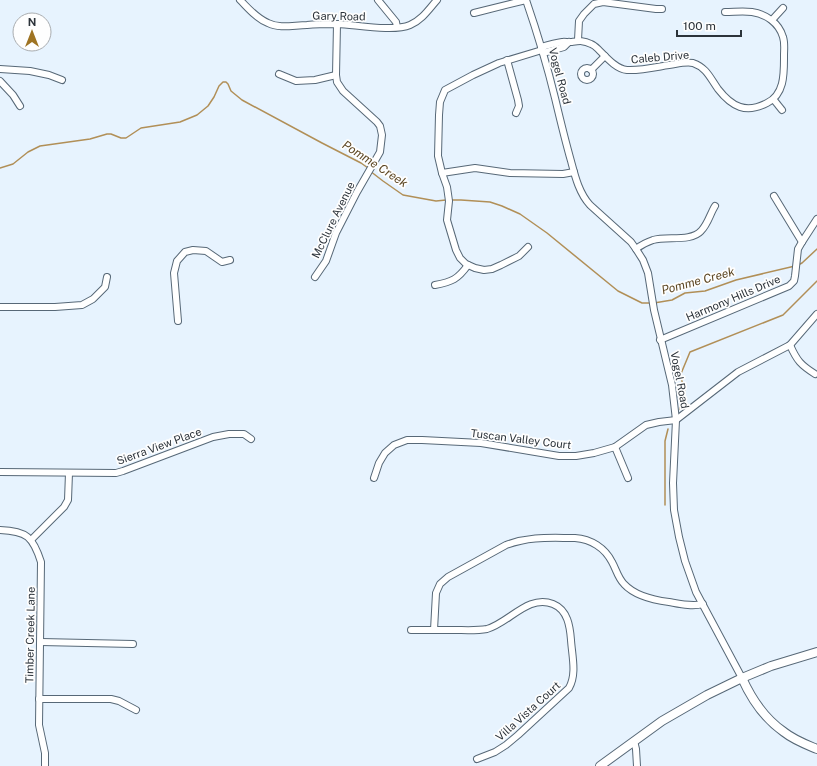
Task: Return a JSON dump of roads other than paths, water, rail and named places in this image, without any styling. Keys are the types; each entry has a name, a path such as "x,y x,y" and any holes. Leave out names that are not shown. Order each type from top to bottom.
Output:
{"main road":[{"path":"600,766 674,714 707,695 742,678 783,662 817,652"},
{"name":"Vogel Road","path":"742,678 746,688 758,706 772,722 798,741 817,749"}],"street":[{"name":"Gary Road","path":"240,0 253,14 268,24 279,26 337,24 385,27 397,27 416,22 424,16 437,0"},
{"path":"378,0 396,22 397,27"},
{"path":"474,13 526,0"},
{"name":"Vogel Road","path":"526,0 542,50 574,172 581,192 586,201 631,242 647,269 660,340 672,384 676,420 673,483 674,510 679,537 685,561 696,592 742,678"},
{"path":"528,247 519,256 492,269 484,270 475,268 468,265 460,258 447,220 449,201 447,186 438,156 440,102 445,90 473,75 507,60 542,50 562,42 578,40 579,21 594,4 603,2 662,9"},
{"path":"772,20 783,8"},
{"path":"725,12 752,12 762,15 772,20 780,30 784,48 784,72 782,86 774,100 782,110"},
{"name":"McClure Avenue","path":"315,277 326,261 336,233 380,152 382,135 380,126 377,122 343,91 337,82 337,24"},
{"name":"Caleb Drive","path":"578,40 593,44 614,64 626,70 685,62 692,63 701,67 710,76 732,104 742,108 758,108 774,100"},
{"path":"591,70 605,56"},
{"path":"507,60 518,100 519,106 516,113"},
{"path":"0,68 30,71 49,75 62,80"},
{"path":"279,74 296,81 315,80 336,75"},
{"path":"0,81 13,95 20,106"},
{"path":"442,173 475,168 510,173 563,174 574,172"},
{"path":"774,196 802,242"},
{"path":"636,249 654,240 688,237 697,234 705,225 715,206"},
{"name":"Harmony Hills Drive","path":"660,340 789,286 794,281 798,249 817,219"},
{"path":"178,321 174,273 177,261 185,252 193,250 206,251 222,262 230,260"},
{"path":"435,285 450,282 455,279 468,265"},
{"path":"0,308 55,308 82,306 93,299 105,287 107,277"},
{"path":"676,420 738,372 790,345 817,314"},
{"path":"790,345 802,366 816,373"},
{"name":"Tuscan Valley Court","path":"374,478 379,463 385,453 394,445 407,440 481,443 559,456 576,456 615,447 646,425 676,420"},
{"name":"Sierra View Place","path":"0,472 116,473 213,437 229,434 244,434 251,439"},
{"path":"615,447 628,478"},
{"path":"0,530 23,534 31,540 64,507 68,500 69,473"},
{"path":"434,630 436,593 440,584 444,580 514,542 531,538 582,538 588,540 605,551 624,584 634,591 654,600 690,605 703,604"},
{"name":"Timber Creek Lane","path":"31,540 37,548 41,562 39,725 45,753 45,766"},
{"name":"Villa Vista Court","path":"411,630 485,629 497,625 529,605 540,602 556,605 563,612 568,621 574,672 569,688 506,745 495,752 477,759"},
{"path":"41,642 133,644"},
{"path":"39,699 111,699 119,701 136,710"},
{"path":"634,741 637,766"}],"waterway":[{"name":"Pomme Creek","path":"0,168 13,164 28,152 40,146 90,139 107,134 126,138 141,128 180,122 197,115 208,106 219,86 223,82 226,82 231,91 242,100 368,168"},
{"name":"Pomme Creek","path":"370,171 403,195 436,201 446,200"},
{"name":"Pomme Creek","path":"450,200 490,202 520,214 547,233 618,291 642,303 651,303"},
{"name":"Pomme Creek","path":"798,265 817,249"},
{"name":"Pomme Creek","path":"654,303 672,300 685,293 705,291 736,280 795,266"},
{"path":"680,409 685,389 680,376 690,352 783,315 817,281"},
{"path":"665,505 665,441 668,429"}]}
